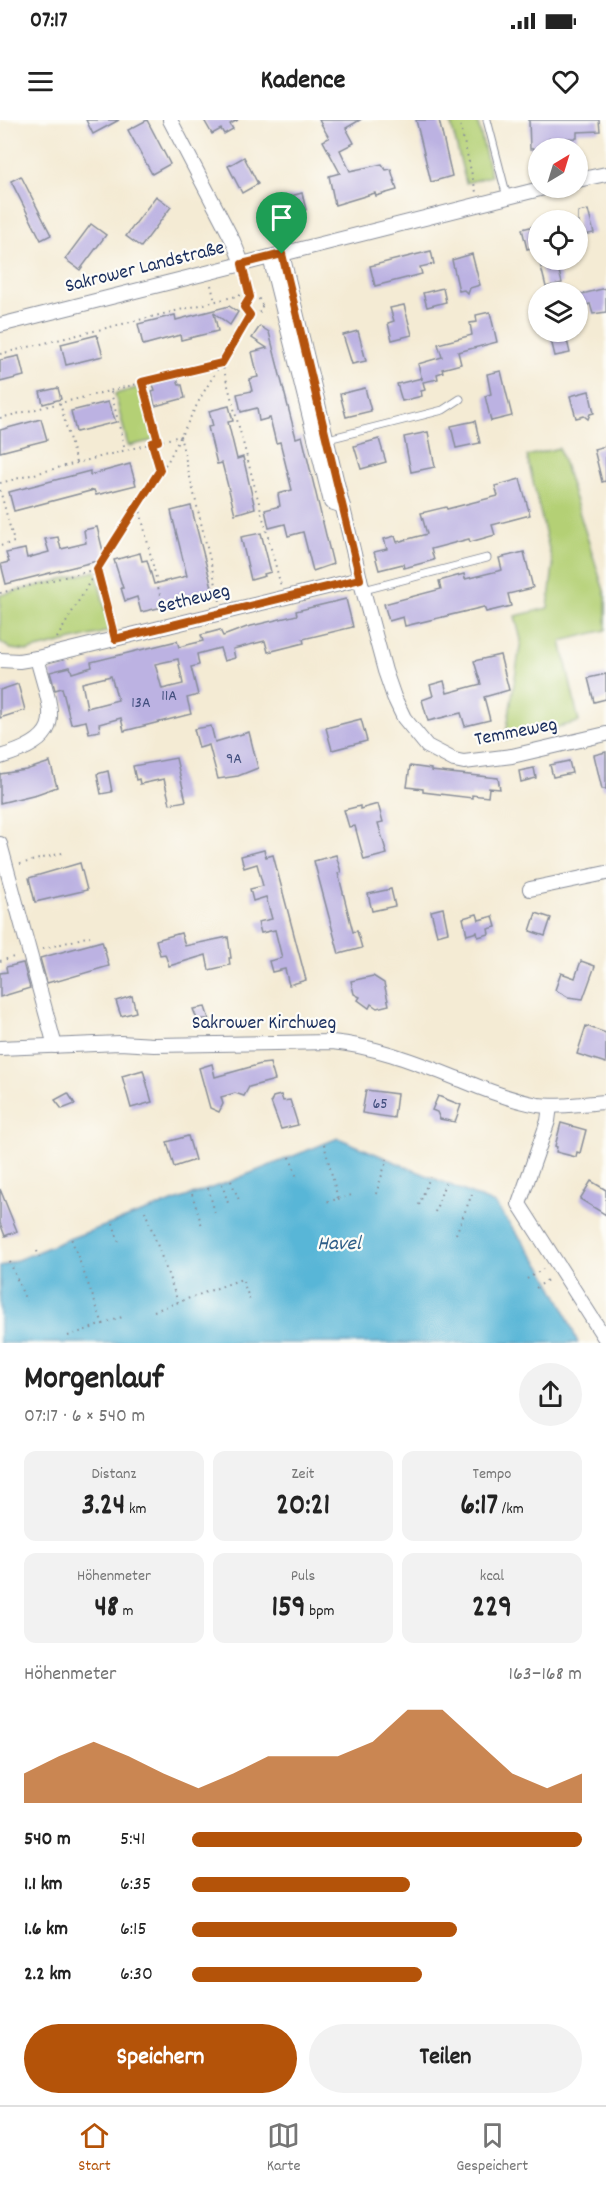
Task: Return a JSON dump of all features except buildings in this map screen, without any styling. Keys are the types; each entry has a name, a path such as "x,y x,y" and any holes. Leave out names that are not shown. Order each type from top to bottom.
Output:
{"street":[{"path":"170,120 233,241 242,264"},
{"path":"588,178 606,174"},
{"name":"Sakrower Landstraße","path":"0,325 528,192"},
{"name":"Temmeweg","path":"276,256 321,440 343,506 362,585 394,697 413,732 427,746 454,760 484,760 606,734"},
{"name":"Setheweg","path":"0,660 19,661 42,657 284,597 362,585"},
{"path":"0,757 25,750 37,743 51,721 42,657"},
{"path":"0,844 55,1046"},
{"path":"530,889 606,873"},
{"name":"Sakrower Kirchweg","path":"0,1048 120,1043 154,1045 341,1042 419,1064 503,1097 550,1106 606,1102"},
{"path":"550,1106 548,1121 519,1204 606,1340"}],"lane":[{"path":"487,120 507,197"},
{"path":"321,440 443,410 460,399"},
{"path":"362,585 487,558"}],"path":[{"path":"459,120 479,204"},
{"path":"242,264 249,295 244,307 250,315"},
{"path":"210,282 215,302"},
{"path":"0,354 249,295 259,299 263,305 261,312 250,315"},
{"path":"42,657 138,504 167,463 180,436 250,315"},
{"path":"0,418 222,363"},
{"path":"222,363 284,597"},
{"path":"142,382 158,441"},
{"path":"110,391 125,450"},
{"path":"60,403 76,463"},
{"path":"0,483 180,436"},
{"path":"180,436 223,612"},
{"path":"152,443 160,470"},
{"path":"0,490 14,542 0,546"},
{"path":"138,504 168,626"},
{"path":"0,592 97,569"},
{"path":"97,569 115,639"},
{"path":"7,868 66,852"},
{"path":"0,961 90,936"},
{"path":"324,1143 338,1198"},
{"path":"290,1157 297,1178"},
{"path":"376,1194 387,1159"},
{"path":"419,1205 430,1177"},
{"path":"231,1181 238,1200"},
{"path":"435,1212 445,1183"},
{"path":"222,1184 228,1203"},
{"path":"208,1188 216,1216"},
{"path":"192,1194 202,1226"},
{"path":"325,1202 355,1194"},
{"path":"456,1234 472,1194"},
{"path":"145,1211 178,1302"},
{"path":"113,1223 120,1246"},
{"path":"71,1238 103,1324"},
{"path":"37,1251 40,1259"},
{"path":"10,1262 26,1301"},
{"path":"526,1279 543,1269"},
{"path":"154,1311 242,1279 251,1303"},
{"path":"536,1287 549,1279"},
{"path":"69,1336 122,1317"}],"green space":[{"path":"450,120 477,120 491,176 466,183"},
{"path":"140,387 155,440 128,446 115,394"},
{"path":"559,448 606,597 606,630 561,641 579,722 505,740 521,640 515,616 548,608 553,566 527,456"},
{"path":"96,571 110,631 28,651 11,649 0,642 0,595"}],"water":[{"name":"Havel","path":"338,1138 495,1204 543,1269 562,1304 578,1343 0,1343 0,1267 71,1238 231,1181"}],"route":[{"path":"282,254 360,579 115,639 97,569 160,470 152,443 158,441 142,382 222,363 250,315 244,307 250,297 242,264 282,254"}]}
